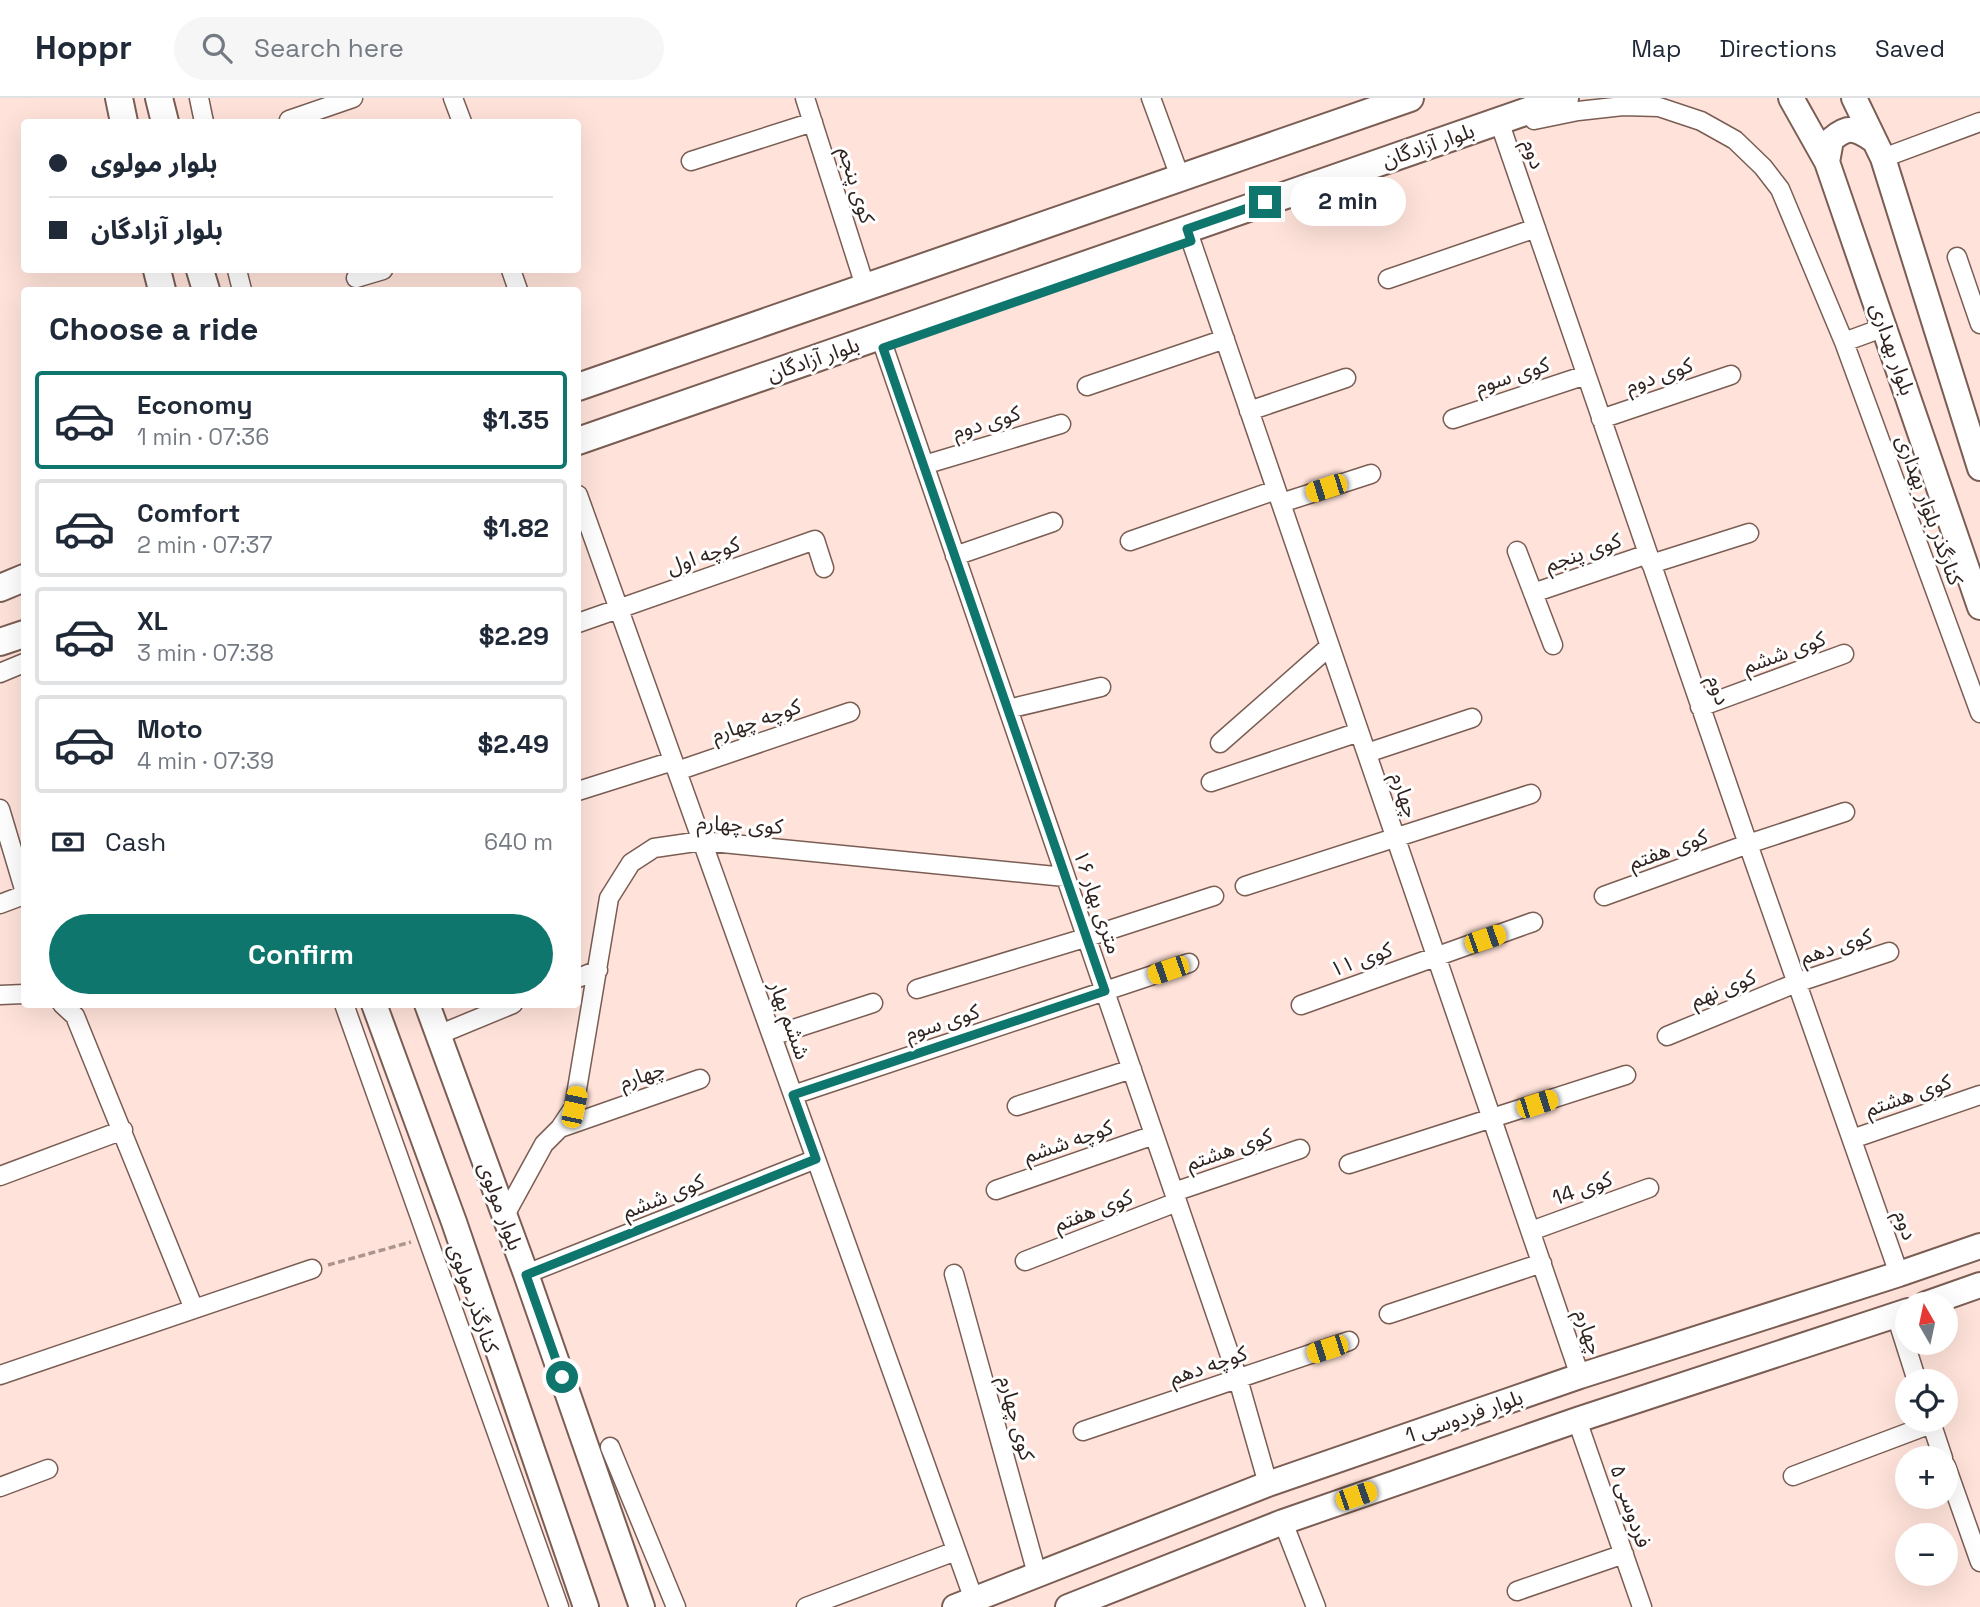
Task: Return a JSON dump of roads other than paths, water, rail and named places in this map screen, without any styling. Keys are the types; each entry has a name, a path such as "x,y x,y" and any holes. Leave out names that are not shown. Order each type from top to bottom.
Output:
{"main road":[{"path":"118,98 123,119"},
{"path":"159,98 164,119"},
{"path":"581,386 1410,98"},
{"name":"بلوار آزادگان","path":"581,440 881,342 1189,235 1500,125 1565,98"},
{"name":"بلوار بهداری","path":"1791,98 1827,162 1980,607"},
{"path":"1853,98 1877,148 1980,468"},
{"path":"1827,162 1831,140 1841,131 1853,129 1877,148"},
{"path":"0,588 21,579"},
{"path":"0,642 21,635"},
{"path":"375,1008 458,1235 586,1607"},
{"name":"بلوار مولوی","path":"428,1008 526,1275 642,1607"},
{"name":"بلوار فردوسی 1","path":"965,1604 1268,1484 1580,1376 1980,1246"},
{"path":"1958,1292 1980,1284"},
{"name":"بلوار فردوسی 1","path":"1068,1607 1283,1522 1577,1420 1895,1315"},
{"path":"1268,1484 1283,1522"}],"street":[{"path":"199,98 203,119"},
{"path":"292,119 354,98"},
{"path":"453,98 461,119"},
{"name":"کوی پنجم","path":"805,98 865,286"},
{"path":"1151,98 1180,177"},
{"name":"کنارگذر بلوار بهداری","path":"1500,125 1578,111 1623,106 1659,107 1702,121 1735,140 1763,167 1780,189 1844,342 1980,713"},
{"path":"691,161 813,122"},
{"path":"1877,148 1980,122"},
{"name":"دوم","path":"1500,125 1899,1274"},
{"path":"1388,279 1535,228"},
{"name":"چهارم","path":"1189,235 1580,1376"},
{"path":"1957,257 1980,324"},
{"path":"356,278 373,273"},
{"path":"1844,342 1885,327"},
{"path":"1087,386 1225,339"},
{"name":"۱۶ متری بهار","path":"881,342 1238,1378 1268,1484"},
{"name":"کوی سوم","path":"1453,419 1586,375"},
{"name":"کوی دوم","path":"1601,419 1731,375"},
{"path":"1249,411 1346,378"},
{"name":"کوی دوم","path":"923,465 1061,424"},
{"path":"1130,541 1279,496 1371,474"},
{"name":"ششم بهار","path":"581,503 956,1551 965,1604"},
{"path":"955,556 1054,522"},
{"path":"1650,559 1749,533"},
{"name":"کوچه اول","path":"581,622 815,540 824,568"},
{"path":"1517,551 1553,645"},
{"name":"کوی پنجم","path":"1533,593 1650,559"},
{"path":"1220,743 1330,646"},
{"name":"کوی ششم","path":"1700,707 1844,654"},
{"path":"0,673 21,664"},
{"path":"1008,709 1101,687"},
{"name":"کوچه چهارم","path":"581,790 675,766 850,712"},
{"path":"1367,753 1472,718"},
{"path":"1211,782 1360,732"},
{"path":"1245,886 1531,794"},
{"path":"0,809 17,834 21,865"},
{"path":"1748,844 1845,812"},
{"name":"کوی چهارم","path":"504,1217 544,1144 560,1128 574,1107 610,898 631,863 654,848 702,841 1065,877"},
{"name":"کوی هفتم","path":"1604,896 1748,844"},
{"path":"917,989 1214,895"},
{"path":"0,904 21,896"},
{"name":"کوی ۱۱","path":"1301,1005 1533,922"},
{"name":"کوی دهم","path":"1797,983 1889,952"},
{"name":"کوی سوم","path":"793,1095 1189,963"},
{"path":"581,977 598,970"},
{"name":"کوی نهم","path":"1667,1036 1797,983"},
{"path":"0,995 21,994"},
{"path":"772,1036 873,1003"},
{"path":"66,1008 75,1016 194,1309"},
{"name":"کنارگذر مولوی","path":"345,1008 559,1607"},
{"path":"438,1035 503,1008"},
{"path":"1017,1106 1132,1069"},
{"path":"1349,1164 1626,1075"},
{"name":"چهارم","path":"560,1128 700,1079"},
{"name":"کوی هشتم","path":"1852,1139 1980,1095"},
{"path":"0,1176 123,1130"},
{"name":"کوچه ششم","path":"996,1190 1154,1135"},
{"name":"کوی هشتم","path":"1176,1197 1300,1149"},
{"name":"کوی ششم","path":"526,1275 816,1159"},
{"name":"کوی 14","path":"1531,1231 1648,1188"},
{"name":"کوی هفتم","path":"1025,1261 1176,1197"},
{"path":"1389,1314 1542,1263"},
{"path":"0,1376 312,1269"},
{"name":"کوی چهارم","path":"954,1274 1037,1574"},
{"name":"کوچه دهم","path":"1083,1431 1349,1341"},
{"name":"فردوسی ۵","path":"1577,1420 1642,1607"},
{"path":"1793,1476 1905,1432"},
{"path":"610,1447 676,1607"},
{"path":"0,1487 48,1469"},
{"path":"1958,1500 1980,1562"},
{"path":"1283,1522 1315,1607"},
{"path":"806,1607 956,1551"},
{"path":"1517,1591 1624,1554"}]}
